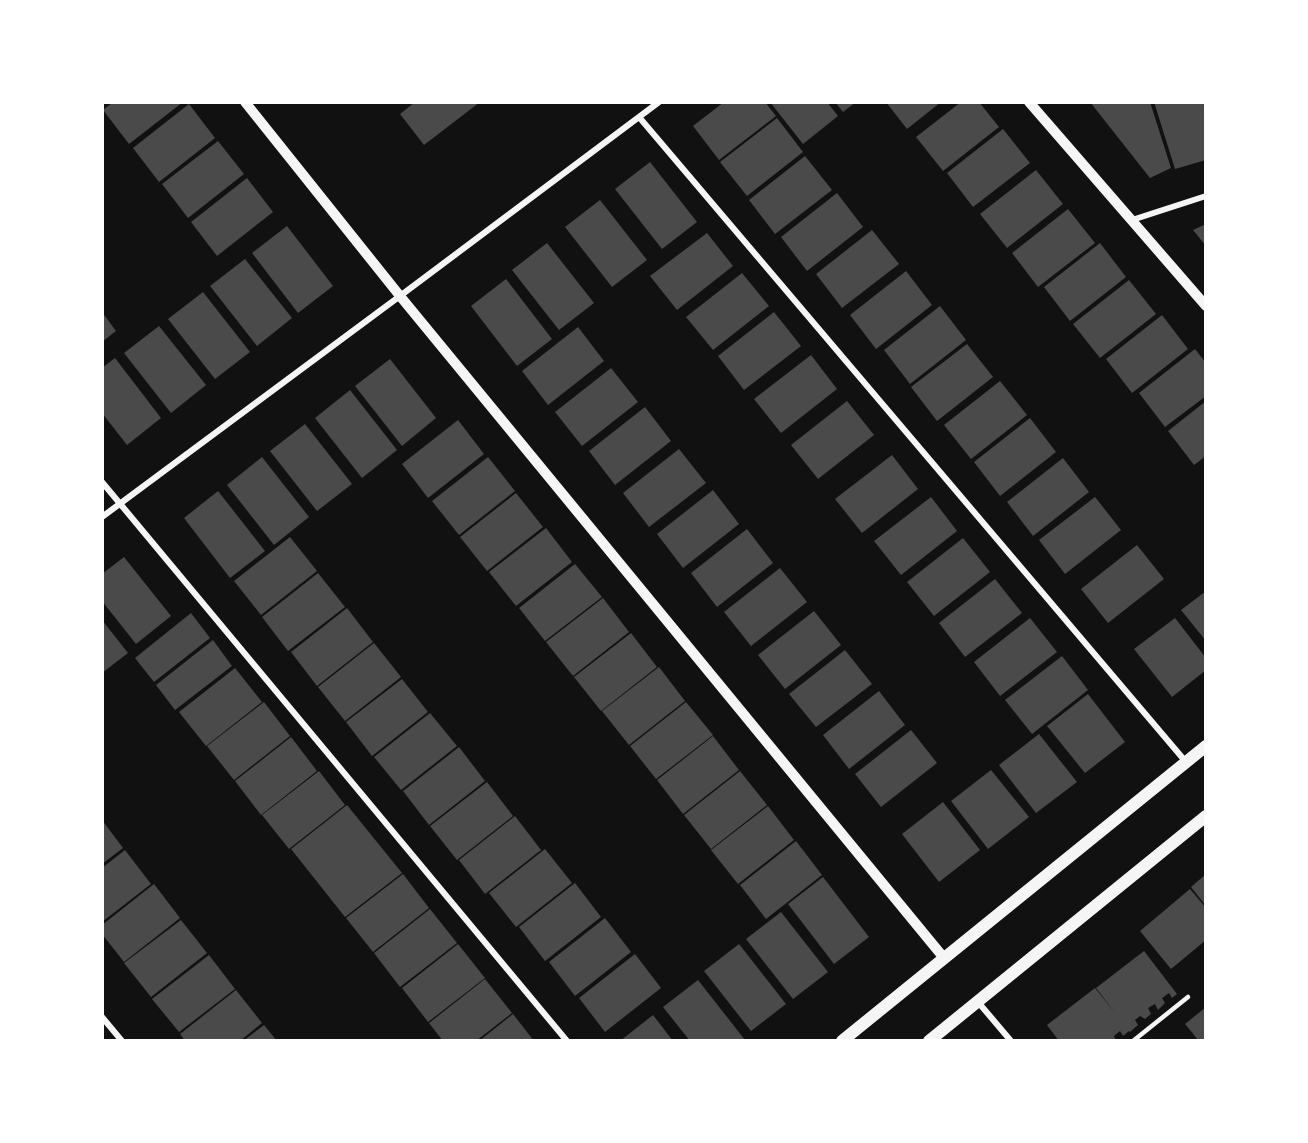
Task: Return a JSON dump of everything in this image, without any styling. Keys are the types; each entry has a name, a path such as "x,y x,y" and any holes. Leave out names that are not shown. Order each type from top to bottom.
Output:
{"main road":[{"path":"842,1041 1206,746"},
{"path":"929,1041 1206,816"}],"street":[{"path":"245,102 400,296 944,958"},
{"path":"102,517 658,102"},
{"path":"1029,102 1206,306"},
{"path":"639,117 1186,762"},
{"path":"1132,220 1206,196"},
{"path":"102,482 567,1041"},
{"path":"978,1001 1011,1041"},
{"path":"102,1017 122,1041"}],"lane":[{"path":"1133,1041 1188,997"}],"building":[{"path":"113,102 183,102 129,144 103,110"},
{"path":"415,102 480,102 424,145 400,114"},
{"path":"724,102 765,102 776,116 719,160 693,126"},
{"path":"770,102 827,102 838,116 803,144"},
{"path":"835,102 856,102 843,112"},
{"path":"886,102 941,102 907,129"},
{"path":"961,102 979,102 999,127 943,171 916,137"},
{"path":"1090,102 1150,102 1171,168 1150,178"},
{"path":"1154,102 1203,102 1206,112 1206,160 1175,169"},
{"path":"189,104 215,138 159,182 133,148"},
{"path":"777,118 803,152 747,196 720,162"},
{"path":"1003,129 1030,163 973,207 947,173"},
{"path":"218,141 244,174 188,218 162,184"},
{"path":"805,156 832,190 775,234 749,200"},
{"path":"650,162 697,222 662,249 615,189"},
{"path":"1036,170 1063,204 1007,248 980,214"},
{"path":"247,178 273,212 217,256 191,222"},
{"path":"837,193 863,227 807,271 781,237"},
{"path":"600,200 647,260 612,287 565,227"},
{"path":"1068,209 1095,243 1038,287 1012,253"},
{"path":"1206,224 1206,246 1193,230"},
{"path":"287,226 333,286 298,313 252,253"},
{"path":"872,230 899,264 842,308 816,274"},
{"path":"707,233 733,266 677,310 650,276"},
{"path":"547,243 594,303 559,330 512,270"},
{"path":"1100,243 1126,277 1070,321 1044,287"},
{"path":"245,259 292,318 257,346 210,286"},
{"path":"906,271 932,305 876,349 850,315"},
{"path":"742,273 769,306 713,350 686,317"},
{"path":"506,279 552,339 517,366 471,306"},
{"path":"1129,280 1156,314 1100,358 1073,324"},
{"path":"203,292 250,352 215,379 168,319"},
{"path":"940,306 966,340 910,384 884,350"},
{"path":"102,312 116,331 102,342"},
{"path":"774,312 801,346 744,390 718,356"},
{"path":"1162,315 1188,349 1132,393 1106,359"},
{"path":"159,326 206,385 171,413 124,353"},
{"path":"578,327 604,361 548,405 522,371"},
{"path":"967,344 993,377 937,421 911,387"},
{"path":"1195,349 1206,363 1206,396 1165,427 1139,393"},
{"path":"811,355 837,389 781,433 754,399"},
{"path":"115,358 161,418 127,445 102,413 102,368"},
{"path":"390,359 436,418 402,446 355,386"},
{"path":"611,368 638,402 582,446 555,412"},
{"path":"1000,381 1027,415 971,459 944,425"},
{"path":"350,390 397,450 362,478 315,418"},
{"path":"847,401 874,435 818,479 791,445"},
{"path":"1206,401 1206,456 1194,465 1168,431"},
{"path":"645,407 671,441 615,485 589,451"},
{"path":"1030,418 1056,452 1000,496 974,462"},
{"path":"458,420 484,454 428,498 402,464"},
{"path":"305,424 352,484 317,511 270,451"},
{"path":"679,449 706,483 649,527 623,493"},
{"path":"892,455 918,489 862,533 835,499"},
{"path":"262,457 309,517 274,545 227,485"},
{"path":"488,457 515,491 459,535 432,501"},
{"path":"1063,458 1089,492 1033,536 1007,502"},
{"path":"713,490 739,524 683,568 657,534"},
{"path":"218,491 265,551 230,578 184,518"},
{"path":"516,493 543,527 487,571 460,537"},
{"path":"931,497 957,531 901,575 874,541"},
{"path":"1095,497 1121,530 1065,574 1039,540"},
{"path":"546,528 572,562 516,606 489,572"},
{"path":"747,529 773,563 717,607 691,573"},
{"path":"290,537 317,571 261,615 234,581"},
{"path":"963,538 990,572 934,616 907,582"},
{"path":"1137,545 1164,579 1108,623 1081,589"},
{"path":"124,557 171,616 136,644 102,601 102,574"},
{"path":"575,564 602,597 545,641 519,608"},
{"path":"780,568 807,602 751,646 724,612"},
{"path":"318,573 345,607 288,651 262,617"},
{"path":"995,579 1022,613 965,657 939,623"},
{"path":"1206,591 1206,641 1181,610"},
{"path":"603,598 629,632 573,676 546,642"},
{"path":"347,608 373,642 317,686 291,652"},
{"path":"814,611 841,645 785,689 758,655"},
{"path":"191,613 210,638 154,682 135,658"},
{"path":"1030,618 1057,652 1000,696 974,662"},
{"path":"1175,618 1206,658 1206,670 1172,697 1134,649"},
{"path":"102,620 128,653 102,673"},
{"path":"631,633 657,667 601,711 574,677"},
{"path":"213,640 232,666 175,710 156,685"},
{"path":"374,643 401,677 345,721 318,687"},
{"path":"845,650 872,684 816,727 789,694"},
{"path":"1062,656 1088,690 1032,734 1005,700"},
{"path":"659,667 685,701 629,745 602,711"},
{"path":"235,668 262,702 206,746 179,712"},
{"path":"402,679 428,712 372,756 346,722"},
{"path":"879,691 905,725 849,769 823,735"},
{"path":"1088,694 1125,742 1085,773 1047,726"},
{"path":"264,702 290,736 234,780 207,746"},
{"path":"686,702 713,735 656,779 630,746"},
{"path":"430,713 457,746 401,790 374,757"},
{"path":"911,730 937,763 881,807 855,774"},
{"path":"1039,734 1077,782 1036,813 999,765"},
{"path":"713,736 739,770 683,814 657,780"},
{"path":"291,737 317,771 261,815 235,781"},
{"path":"459,747 485,781 429,825 403,791"},
{"path":"991,770 1029,817 988,849 951,801"},
{"path":"319,771 345,805 289,849 262,815"},
{"path":"740,771 767,805 711,849 684,815"},
{"path":"487,782 513,816 457,860 430,826"},
{"path":"943,802 980,850 939,882 902,834"},
{"path":"347,805 402,873 345,917 291,849"},
{"path":"768,806 794,840 738,884 711,850"},
{"path":"515,816 541,850 485,894 459,860"},
{"path":"102,820 123,848 102,864"},
{"path":"796,841 822,875 766,919 740,885"},
{"path":"545,849 572,883 516,927 489,893"},
{"path":"125,850 151,884 102,922 102,868"},
{"path":"403,874 429,908 373,952 346,918"},
{"path":"1206,874 1206,906 1191,887"},
{"path":"823,877 869,937 834,964 788,904"},
{"path":"575,883 601,917 545,961 519,927"},
{"path":"154,884 180,918 124,962 102,934 102,925"},
{"path":"1190,889 1206,908 1206,940 1171,969 1140,931"},
{"path":"430,909 457,943 400,987 374,953"},
{"path":"781,912 828,972 793,999 746,939"},
{"path":"605,918 631,952 575,996 549,962"},
{"path":"181,920 207,953 151,997 124,963"},
{"path":"458,944 485,978 428,1022 402,988"},
{"path":"739,944 786,1004 751,1031 704,971"},
{"path":"1144,951 1177,994 1172,998 1169,993 1162,998 1165,1003 1158,1010 1155,1004 1148,1008 1151,1014 1145,1019 1140,1016 1135,1020 1138,1025 1123,1036 1120,1031 1114,1036 1116,1041 1059,1041 1047,1025 1095,988 1116,1014 1096,988"},
{"path":"635,954 661,988 605,1032 579,998"},
{"path":"209,955 235,989 179,1032 152,999"},
{"path":"485,979 512,1013 476,1041 443,1041 429,1023"},
{"path":"698,980 745,1040 690,1041 663,1007"},
{"path":"236,990 262,1023 240,1041 185,1041 180,1034"},
{"path":"1206,1007 1206,1041 1199,1041 1185,1024"},
{"path":"513,1014 534,1041 479,1041"},
{"path":"653,1015 673,1041 620,1041"},
{"path":"264,1025 277,1041 243,1041"}]}
